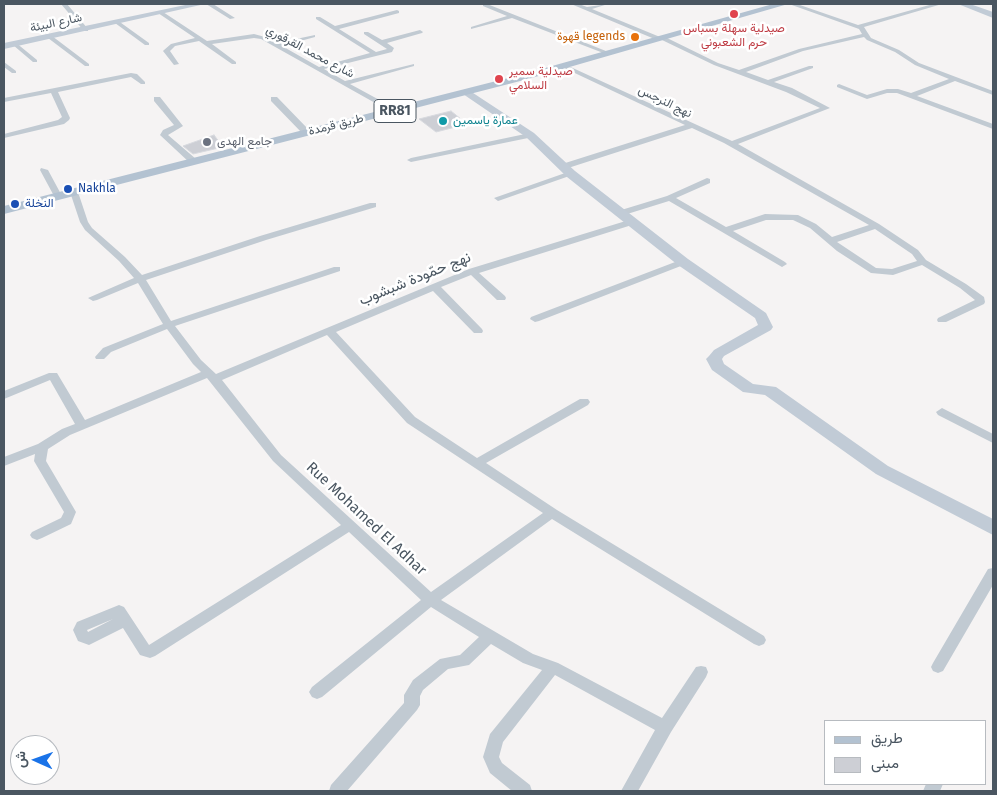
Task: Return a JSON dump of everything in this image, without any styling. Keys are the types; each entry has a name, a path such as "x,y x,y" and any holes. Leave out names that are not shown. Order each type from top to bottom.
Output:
{"main road":[{"name":"طريق قرمدة","path":"4,210 467,92 784,4"}],"street":[{"path":"64,4 86,30"},
{"name":"شارع البيئة","path":"4,46 201,4"},
{"path":"209,4 232,18"},
{"path":"574,4 740,72 770,82 826,108 731,144"},
{"path":"586,8 605,4"},
{"path":"792,4 856,27 865,31 869,39 897,51 917,64 993,93"},
{"path":"856,27 939,4"},
{"path":"962,4 992,14"},
{"path":"484,5 510,17 608,53"},
{"path":"161,12 234,63"},
{"path":"334,28 396,12"},
{"path":"473,28 510,17"},
{"path":"318,18 374,54"},
{"path":"117,22 148,44"},
{"path":"382,42 420,32"},
{"path":"321,68 390,51 392,48 366,33"},
{"path":"740,72 800,50 865,34"},
{"name":"شارع محمد القرقوري","path":"206,44 254,36 263,38 321,68 393,111"},
{"path":"277,45 313,36"},
{"path":"50,37 87,65"},
{"path":"176,64 166,51 173,45 200,39"},
{"path":"15,44 35,61"},
{"path":"4,64 14,72"},
{"path":"347,83 412,65"},
{"name":"نهج النرجس","path":"564,66 692,125"},
{"path":"770,82 811,67"},
{"path":"4,100 133,75 143,83"},
{"path":"910,96 954,79"},
{"path":"839,86 867,97 891,91 910,96 993,127"},
{"path":"4,136 61,122 66,118 54,91"},
{"path":"467,92 530,135 567,170 682,262 756,312 766,324 763,330 718,353 714,359 718,366 749,388 770,392 882,470 959,508 993,528"},
{"path":"157,99 179,126 166,132 164,135 193,161"},
{"path":"274,100 306,132"},
{"path":"692,125 731,144 876,226 911,248 923,262 963,286 980,299 980,302 942,320"},
{"name":"نهج النرجس","path":"498,198 567,170 692,125"},
{"path":"411,160 530,135"},
{"path":"44,170 58,196"},
{"name":"نهج حمّودة شبشوب","path":"4,462 42,448 58,436 82,425 329,331 472,271 626,218 707,181"},
{"name":"Rue Mohamed El Adhar","path":"74,192 84,222 89,230 122,259 140,279 168,325 277,458 430,600 488,637 528,659 553,667 665,726"},
{"path":"670,198 782,264"},
{"path":"93,298 140,279 263,238 373,205"},
{"path":"726,230 765,218 795,217 814,226 830,241 877,272 893,272 923,262"},
{"path":"830,241 876,226"},
{"path":"535,319 682,262"},
{"path":"100,357 107,350 168,325 336,269"},
{"path":"472,271 501,298"},
{"path":"434,286 478,331"},
{"path":"329,331 411,420 552,513 759,640"},
{"path":"4,394 53,375 82,425"},
{"path":"477,463 584,402"},
{"path":"942,412 993,439"},
{"path":"37,536 66,521 70,512 40,461 42,448"},
{"path":"317,692 430,600 552,513"},
{"path":"125,620 145,651 150,652 349,526"},
{"path":"938,666 993,573"},
{"path":"337,791 412,705 412,695 418,686 445,663 464,661 488,637"},
{"path":"524,791 496,768 491,756 496,739 553,667"},
{"path":"629,791 665,726 701,672"}],"building":[{"name":"عمارة ياسمين","path":"451,111 467,124 436,132 419,119"},
{"name":"جامع الهدى","path":"214,135 223,147 193,154 183,146"}],"place":[{"name":"صيدلية سهلة بسباس حرم الشعبوني","path":"734,14"},
{"name":"قهوة legends","path":"635,37"},
{"name":"صيدلية سمير السلامي","path":"499,79"},
{"name":"عمارة ياسمين","path":"443,121"},
{"name":"جامع الهدى","path":"207,142"},
{"name":"Nakhla","path":"68,189"},
{"name":"النخلة","path":"15,204"}]}
